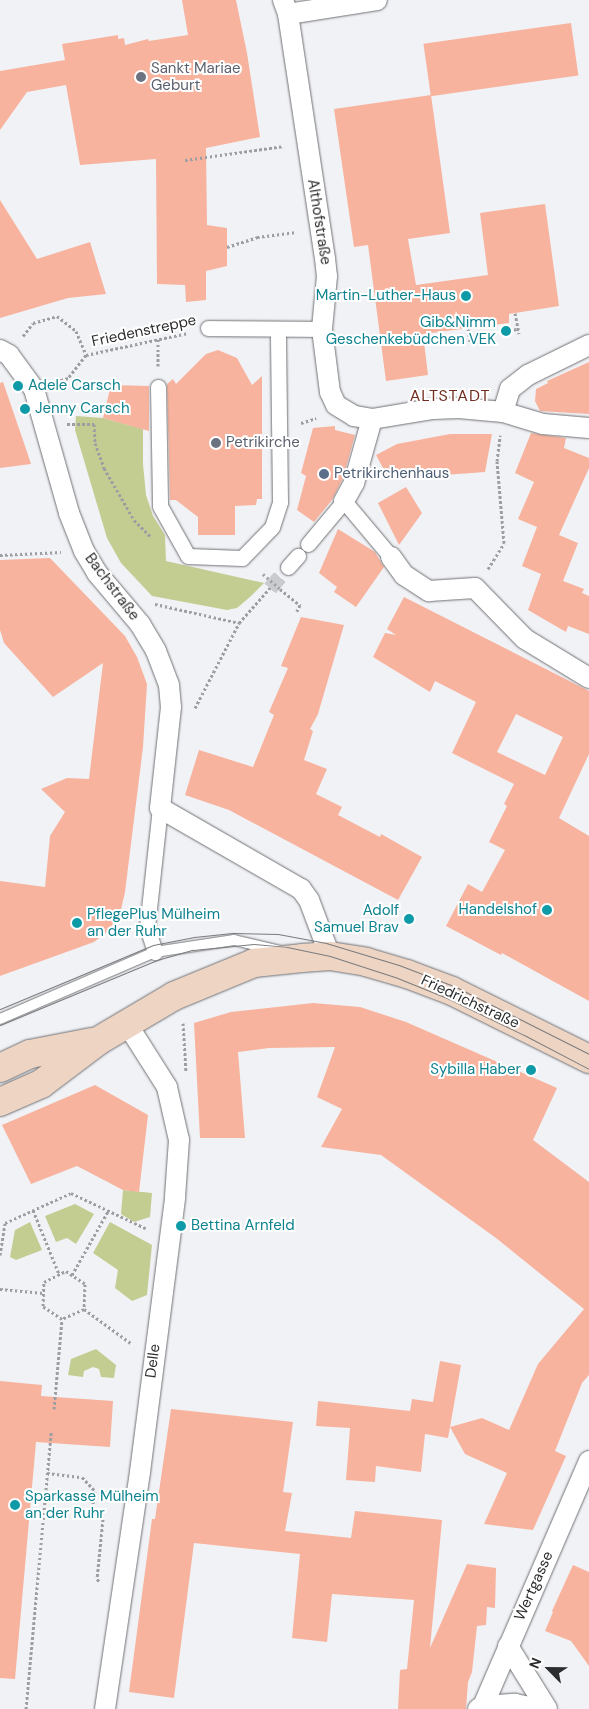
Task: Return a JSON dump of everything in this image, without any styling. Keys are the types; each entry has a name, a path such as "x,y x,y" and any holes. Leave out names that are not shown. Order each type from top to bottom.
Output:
{"main road":[{"name":"Friedrichstraße","path":"98,1041 174,996 254,964 330,956 366,962 407,974 452,991 589,1059"},
{"path":"0,1068 30,1054 98,1041"},
{"path":"0,1102 41,1084 98,1041"}],"street":[{"path":"285,7 377,0"},
{"name":"Althofstraße","path":"285,7 327,276 322,328 330,392 336,405 354,416 372,419"},
{"path":"208,328 322,328"},
{"path":"158,387 160,506 188,556 242,558 272,527 280,502 278,329"},
{"path":"503,412 510,389 528,375 589,344"},
{"name":"Bachstraße","path":"5,352 34,389 69,513 84,551 97,573 140,624 156,651 169,685 171,706 147,927 155,952"},
{"path":"308,544 344,501 354,483 372,419 433,409 460,408 503,412 543,424 589,428"},
{"path":"344,501 391,556 404,575 430,591 475,588 524,639 589,678"},
{"path":"160,808 300,889 309,900 330,956"},
{"name":"Delle","path":"105,1709 140,1472 169,1242 179,1140 167,1087 127,1024"},
{"name":"Wertgasse","path":"480,1708 589,1461"},
{"path":"508,1646 547,1709"},
{"path":"480,1708 515,1704 540,1709"}],"lane":[{"path":"0,1020 155,952 234,940 302,958"}],"path":[{"path":"186,160 307,142"},
{"path":"227,247 257,237 320,228"},
{"path":"516,313 519,334"},
{"path":"5,352 33,323 57,316 76,331 86,355 68,378 34,389"},
{"name":"Friedenstreppe","path":"86,355 208,328"},
{"path":"468,329 470,342"},
{"path":"509,330 518,329"},
{"path":"158,339 158,387"},
{"path":"475,588 504,543 497,462 503,412"},
{"path":"302,422 322,416"},
{"path":"94,424 95,443 104,468 134,520 153,539"},
{"path":"0,555 84,551"},
{"path":"263,574 300,606 297,611"},
{"path":"194,710 239,623 270,588"},
{"path":"130,613 147,602 239,623"},
{"path":"0,1256 5,1223 71,1192 169,1242"},
{"path":"33,1210 59,1274"},
{"path":"72,1275 108,1211"},
{"path":"62,1319 42,1306 44,1282 59,1274 66,1271 85,1284 84,1309"},
{"path":"0,1290 44,1293"},
{"path":"84,1309 153,1360"},
{"path":"62,1319 84,1309"},
{"path":"54,1409 62,1319"},
{"path":"26,1709 51,1432"},
{"path":"46,1473 82,1477 95,1491 92,1509 103,1519 97,1579 107,1592 121,1596"}],"green space":[{"path":"76,416 103,418 143,429 143,464 146,495 153,516 165,535 166,561 264,583 237,608 227,610 152,596 121,563 107,538 75,430"},
{"path":"123,1190 152,1193 150,1217 134,1222 121,1214"},
{"path":"75,1204 94,1214 76,1244 67,1238 56,1242 45,1216"},
{"path":"30,1222 42,1250 16,1260 10,1257 15,1230"},
{"path":"110,1222 152,1245 147,1295 132,1301 115,1288 118,1270 93,1253"},
{"path":"96,1349 116,1365 114,1378 101,1377 99,1369 93,1367 84,1371 83,1377 68,1375 71,1359"}],"building":[{"name":"Sankt Mariae Geburt","path":"182,0 236,0 247,53 260,137 206,148 207,225 227,228 227,266 206,271 206,300 186,302 185,285 157,284 156,159 80,165 66,85 27,92 0,130 0,71 65,60 62,44 118,35 118,39 124,38 125,45 148,39 149,41 188,35"},
{"path":"571,23 578,75 431,96 423,44"},
{"path":"431,95 450,233 408,239 416,285 488,275 480,213 545,204 559,306 509,314 509,323 423,334 428,375 386,381 368,245 354,247 334,109"},
{"path":"0,200 37,259 90,242 106,294 68,298 0,318"},
{"name":"Petrikirche","path":"218,350 237,358 252,385 262,376 262,499 257,499 256,505 235,506 235,535 198,535 198,517 176,500 170,500 167,384 173,379 176,384 206,354"},
{"path":"589,362 589,414 540,411 535,401 536,389 548,383 547,381"},
{"path":"3,382 31,464 0,468 0,383"},
{"path":"111,385 149,386 149,431 103,418"},
{"name":"Petrikirchenhaus","path":"335,426 335,430 355,435 343,478 332,500 314,522 297,510 306,476 301,473 313,428"},
{"path":"531,433 566,438 564,448 589,458 589,468 559,535 578,543 563,581 584,589 582,593 589,596 589,634 568,626 566,632 528,610 541,574 522,566 537,527 518,519 534,482 515,473"},
{"path":"450,434 492,434 485,472 389,479 376,455 397,444"},
{"path":"406,487 422,513 399,545 378,503"},
{"path":"338,529 375,552 384,567 356,607 334,592 337,587 319,573"},
{"path":"50,558 125,636 137,657 147,684 143,747 125,892 120,914 108,931 94,942 0,976 0,881 45,887 50,836 65,812 41,789 67,778 89,779 103,663 53,697 4,643 0,630 0,560"},
{"path":"404,597 589,691 589,754 559,818 589,836 589,1001 502,953 501,955 446,926 468,884 482,892 505,850 489,842 507,806 504,804 514,784 452,753 476,702 435,681 430,692 373,657 385,633 396,635 387,629","holes":["516,714 563,737 545,775 497,752"]},
{"path":"301,617 344,625 318,714 310,729 313,731 304,760 327,769 316,794 342,807 338,815 380,837 381,834 422,857 398,900 229,810 185,795 199,750 253,767 274,715 269,712 288,668 281,666"},
{"path":"313,1003 360,1007 406,1022 557,1088 533,1140 589,1182 589,1375 582,1383 555,1451 566,1456 533,1530 484,1524 507,1473 465,1454 450,1427 482,1418 509,1430 538,1364 584,1309 496,1238 381,1155 321,1147 342,1109 317,1097 335,1047 269,1048 238,1052 245,1138 200,1138 194,1023 231,1012"},
{"path":"95,1085 148,1115 139,1192 123,1190 77,1166 31,1184 2,1125"},
{"path":"440,1361 461,1365 448,1438 425,1434 421,1472 376,1466 375,1482 346,1480 350,1428 316,1426 318,1401 410,1411 412,1399 433,1402"},
{"path":"0,1381 42,1385 41,1396 113,1401 110,1447 36,1442 15,1679 0,1678"},
{"path":"171,1409 293,1422 283,1492 292,1493 285,1531 351,1538 355,1511 442,1520 430,1648 467,1564 496,1568 495,1608 487,1607 486,1625 477,1626 472,1672 468,1682 466,1709 398,1709 400,1670 407,1669 414,1600 332,1594 327,1642 292,1638 300,1554 194,1543 174,1698 129,1692 152,1519 155,1519"},
{"path":"573,1565 589,1572 589,1666 571,1641 545,1631"}],"tunnel":[{"path":"270,588 288,567"}],"tram line":[{"path":"0,1009 153,945 194,937 233,933 278,934 326,943 399,965 456,987 589,1054"},
{"path":"0,1025 157,960 193,950 254,944 287,947 330,956 395,977 447,998 589,1069"}],"place":[{"name":"Sankt Mariae Geburt","path":"141,77"},
{"name":"Martin-Luther-Haus","path":"466,296"},
{"name":"Gib&Nimm Geschenkebüdchen VEK","path":"506,331"},
{"name":"Adele Carsch","path":"18,386"},
{"name":"Jenny Carsch","path":"25,409"},
{"name":"Petrikirche","path":"216,443"},
{"name":"Petrikirchenhaus","path":"324,474"},
{"name":"Handelshof","path":"547,910"},
{"name":"Adolf Samuel Brav","path":"409,919"},
{"name":"PflegePlus Mülheim an der Ruhr","path":"77,923"},
{"name":"Sybilla Haber","path":"531,1070"},
{"name":"Bettina Arnfeld","path":"181,1226"},
{"name":"Sparkasse Mülheim an der Ruhr","path":"15,1505"}],"district":[{"name":"ALTSTADT","path":"450,396"}]}
